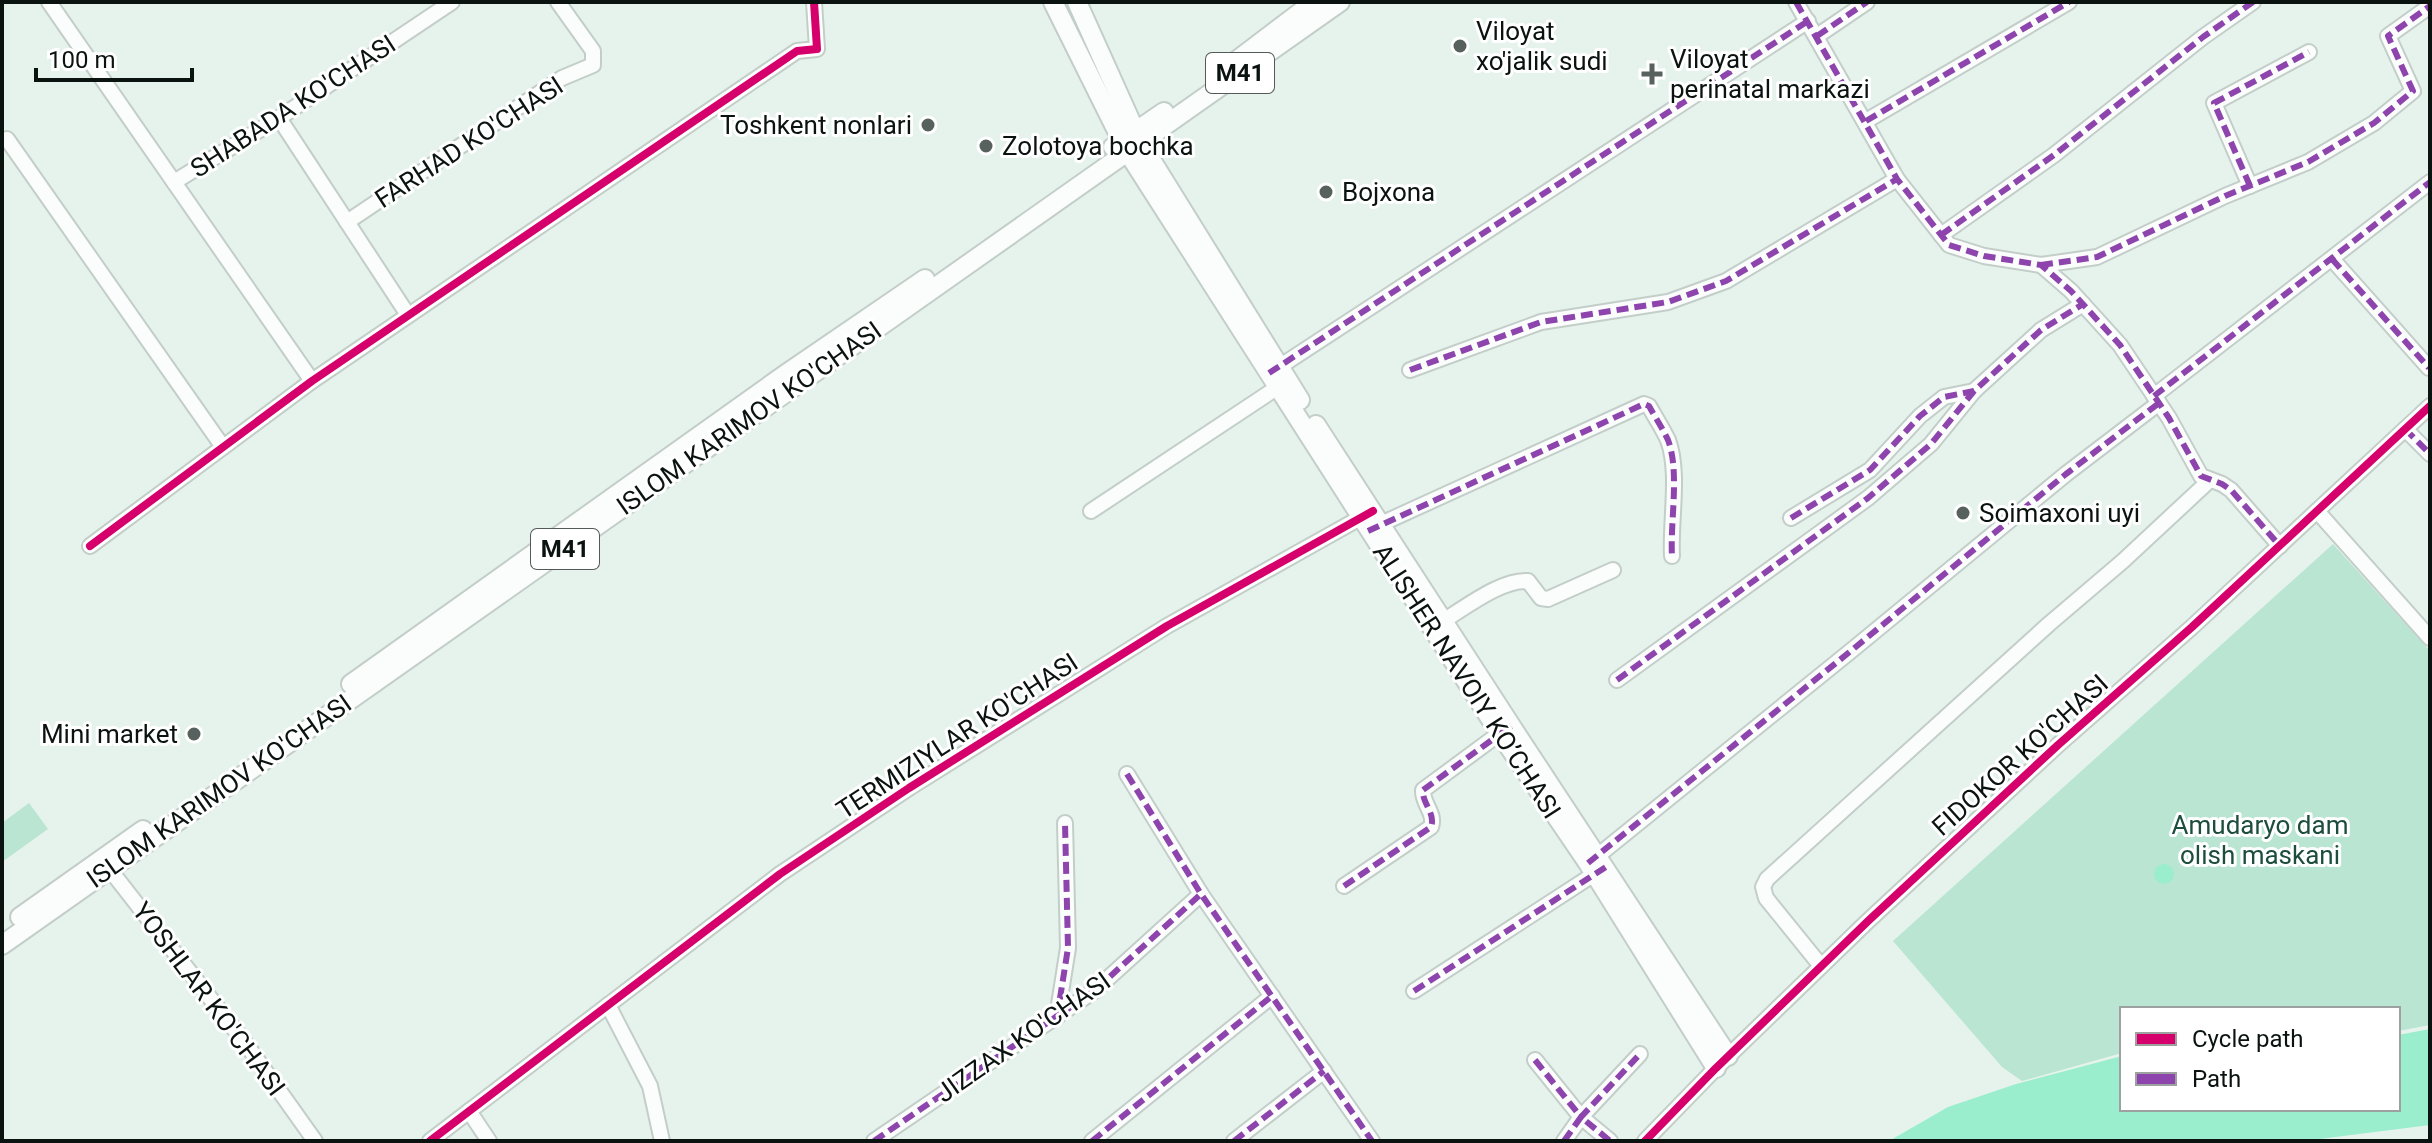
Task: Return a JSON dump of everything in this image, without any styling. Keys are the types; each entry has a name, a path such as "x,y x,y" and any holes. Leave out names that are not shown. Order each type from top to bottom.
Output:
{"main road":[{"name":"ALISHER NAVOIY KO’CHASI","path":"1053,2 1131,141 1276,375 1505,729 1597,865 1722,1062"},
{"name":"ALISHER NAVOIY KO’CHASI","path":"1077,2 1131,141"},
{"name":"ISLOM KARIMOV KO'CHASI","path":"1131,141 1314,2"},
{"name":"ISLOM KARIMOV KO'CHASI","path":"2,930 105,863 1131,141 1340,2"},
{"name":"ALISHER NAVOIY KO’CHASI","path":"1371,521 1443,621 1505,729"},
{"name":"ISLOM KARIMOV KO'CHASI","path":"2,945 105,863"}],"street":[{"path":"49,2 312,381"},
{"name":"SHABADA KO'CHASI","path":"174,182 279,118 452,2"},
{"name":"FARHAD KO'CHASI","path":"347,222 562,78 593,65 593,51 558,2"},
{"path":"90,546 312,381 408,315 797,51 817,49 814,2"},
{"path":"1796,2 1897,179 1949,245 1973,253 2041,265 2097,257 2308,162 2374,123 2413,91 2388,36 2430,6"},
{"path":"1817,36 1867,2"},
{"path":"1866,121 2069,2"},
{"path":"1941,235 2054,155 2203,37 2253,2"},
{"path":"1091,511 1276,375 1808,21"},
{"path":"2250,186 2214,103 2309,52"},
{"path":"279,118 408,315"},
{"path":"7,139 223,447"},
{"path":"1410,370 1541,322 1668,302 1726,281 1897,179"},
{"path":"1414,991 1597,865 2066,474 2430,182"},
{"path":"2332,259 2429,368"},
{"path":"2041,265 2083,304 2120,345 2157,400 2201,476 2231,490 2280,546"},
{"path":"1617,680 1868,498 1931,444 1974,391 2041,330 2083,304"},
{"path":"1791,518 1870,470 1920,416 1944,397 1974,391"},
{"name":"TERMIZIYLAR KO'CHASI","path":"430,1141 780,874 909,788 1167,626 1371,521 1644,404 1649,406 1669,442 1674,483 1672,556"},
{"name":"FIDOKOR KO'CHASI","path":"1645,1141 1821,966 2430,406"},
{"path":"2405,429 2430,454"},
{"path":"1821,966 1766,898 1763,887 1767,879 2210,480"},
{"path":"2317,511 2430,638"},
{"path":"1443,621 1519,580 1528,581 1541,598 1548,599 1613,570"},
{"path":"1344,886 1431,827 1432,816 1422,795 1423,790 1505,729"},
{"path":"1127,774 1201,894 1372,1141"},
{"path":"1057,1017 1068,948 1065,823"},
{"name":"YOSHLAR KO'CHASI","path":"105,863 246,1044 315,1141"},
{"name":"JIZZAX KO'CHASI","path":"874,1141 1094,991 1201,894"},
{"path":"1092,1141 1272,996"},
{"path":"608,1005 650,1086 662,1141"},
{"path":"1564,1141 1581,1117 1640,1054"},
{"path":"1535,1060 1581,1117 1610,1141"},
{"path":"1234,1141 1324,1071"},
{"path":"469,1111 489,1141"}],"green space":[{"name":"Amudaryo dam olish maskani","path":"2333,544 2430,651 2430,1025 2400,1031 2400,1007 2120,1007 2120,1054 2022,1081 2002,1067 1893,941"},
{"path":"29,803 48,829 2,862 2,823"}],"shaded area":[{"path":"2164,864 2171,867 2174,874 2171,881 2164,884 2157,881 2154,874 2157,867"},
{"path":"2430,1029 2430,1125 2304,1141 1889,1141 1948,1107 2016,1084 2120,1057 2120,1111 2400,1111 2400,1035"}],"marked path":[{"path":"1796,2 1897,179 1949,245 1984,256 2041,265 2071,291 2120,345 2169,418 2201,476 2231,490 2280,546"},
{"path":"1817,36 1867,2"},
{"path":"1866,121 2069,2"},
{"path":"1941,235 2054,155 2203,37 2253,2"},
{"path":"2041,265 2097,257 2225,196 2308,162 2374,123 2413,91 2388,36 2430,6"},
{"path":"1269,373 1808,21"},
{"path":"2250,186 2214,103 2309,52"},
{"path":"1410,370 1541,322 1668,302 1726,281 1897,179"},
{"path":"2154,396 2430,182"},
{"path":"2332,259 2429,368"},
{"path":"1617,680 1868,498 1931,444 1974,391 2041,330 2083,304"},
{"path":"1791,518 1870,470 1920,416 1944,397 1974,391"},
{"path":"1588,863 2066,474 2159,403"},
{"path":"1368,531 1644,404 1649,406 1672,453 1672,556"},
{"path":"2405,429 2430,454"},
{"path":"1344,886 1431,827 1432,817 1423,790 1511,726"},
{"path":"1127,774 1201,894 1372,1141"},
{"path":"1057,1017 1068,948 1065,823"},
{"path":"1414,991 1606,867"},
{"path":"874,1141 1094,991 1201,894"},
{"path":"1092,1141 1272,996"},
{"path":"1535,1060 1581,1117 1640,1054"},
{"path":"1234,1141 1324,1071"},
{"path":"1564,1141 1581,1117 1610,1141"}],"cycle path":[{"path":"90,546 312,381 797,51 817,49 814,2"},
{"path":"1645,1141 1869,920 2430,406"},
{"path":"430,1141 780,874 909,788 1167,626 1373,511"}],"place":[{"name":"Viloyat xo'jalik sudi","path":"1460,46"},
{"name":"Viloyat perinatal markazi","path":"1652,74"},
{"name":"Toshkent nonlari","path":"928,125"},
{"name":"Zolotoya bochka","path":"986,146"},
{"name":"Bojxona","path":"1326,192"},
{"name":"Soimaxoni uyi","path":"1963,513"},
{"name":"Mini market","path":"194,734"}]}
